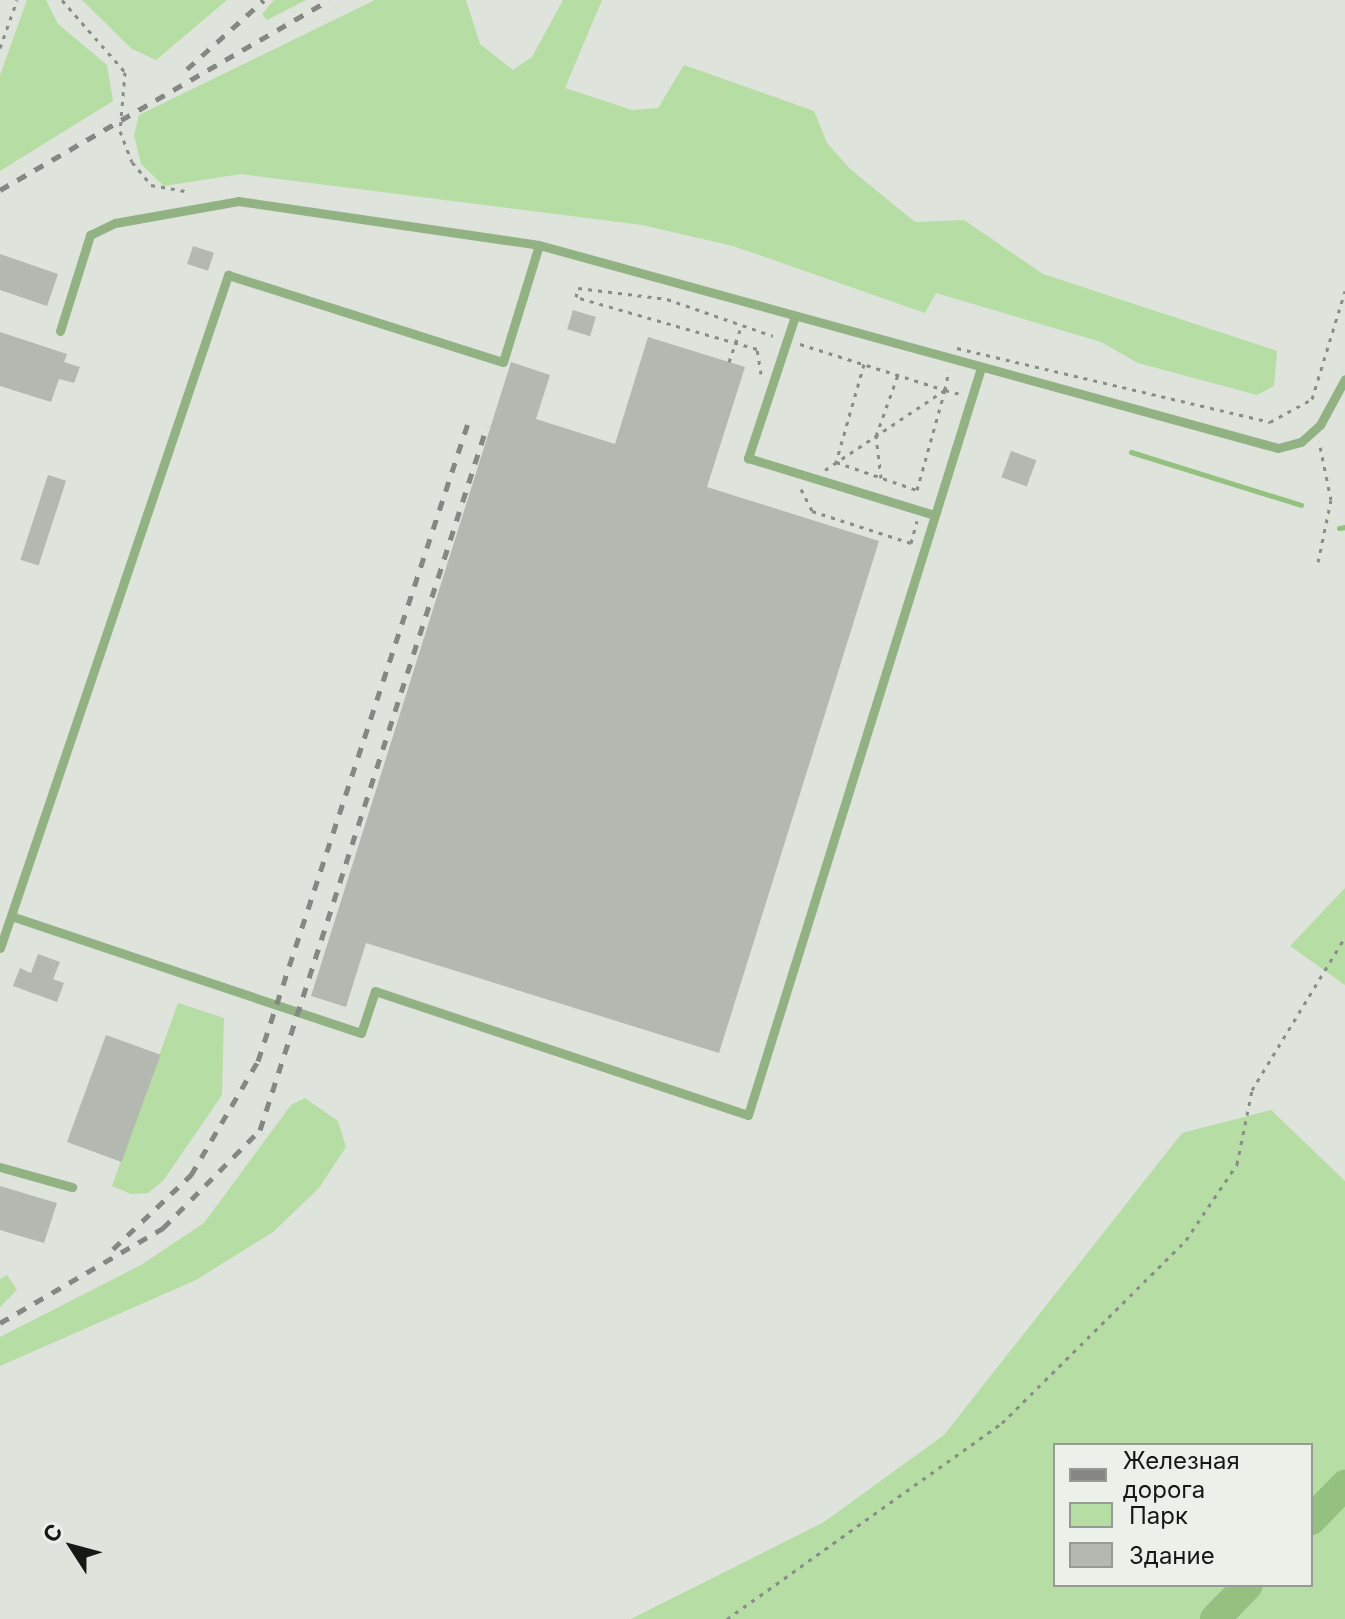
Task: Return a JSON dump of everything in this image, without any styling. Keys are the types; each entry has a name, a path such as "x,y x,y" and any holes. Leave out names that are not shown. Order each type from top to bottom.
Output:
{"lane":[{"path":"60,331 90,235 130,220 238,201 539,245 1278,448 1315,429 1337,405 1345,379"},
{"path":"0,948 228,275 503,362 539,245"},
{"path":"795,316 748,458 935,515"},
{"path":"11,916 361,1033 375,991 748,1115 981,368"},
{"path":"0,1167 72,1187"}],"path":[{"path":"0,48 17,0"},
{"path":"62,0 125,72 120,131 132,162 151,185 186,191"},
{"path":"729,362 742,325"},
{"path":"836,462 864,364"},
{"path":"881,478 876,436 898,375"},
{"path":"792,471 812,511 911,543 920,510 917,490 945,390"},
{"path":"813,478 945,390 972,397"},
{"path":"1315,429 1331,500 1318,562"},
{"path":"836,462 917,490"},
{"path":"727,1619 1002,1423 1186,1240 1237,1164 1252,1090 1345,937"}],"green space":[{"path":"27,0 46,0 58,24 107,65 113,101 0,171 0,75"},
{"path":"82,0 227,0 156,60 132,49"},
{"path":"274,0 306,0 267,20 262,14"},
{"path":"375,0 466,0 480,44 513,70 532,57 563,0 602,0 565,88 632,110 658,108 684,65 814,111 827,143 850,169 915,222 964,220 1043,274 1277,351 1274,386 1257,395 1138,363 1101,342 936,293 925,313 733,246 642,225 241,174 164,186 141,164 134,135 139,115"},
{"path":"1345,888 1345,985 1290,946"},
{"path":"178,1003 224,1018 222,1095 163,1181 148,1193 131,1194 112,1186"},
{"path":"305,1098 338,1121 346,1147 319,1188 273,1232 196,1280 0,1366 0,1337 141,1265 204,1223 291,1105"},
{"path":"1271,1110 1345,1181 1345,1619 631,1619 824,1522 944,1435 1182,1133"},
{"path":"7,1275 17,1290 0,1307 0,1279"}],"building":[{"path":"193,246 214,253 208,271 187,264"},
{"path":"0,254 58,274 47,306 0,290"},
{"path":"573,310 596,317 590,336 567,329"},
{"path":"0,332 67,354 64,362 80,367 74,383 59,379 51,402 0,386"},
{"path":"648,337 745,367 707,487 879,541 719,1053 366,943 346,1007 311,996 511,362 550,375 536,419 615,444"},
{"path":"1011,451 1036,460 1027,487 1001,477"},
{"path":"48,475 66,481 39,566 20,560"},
{"path":"38,954 60,962 53,979 64,983 57,1002 13,986 20,968 31,973"},
{"path":"106,1035 161,1055 122,1162 67,1142"},
{"path":"0,1186 57,1203 44,1243 0,1230"}],"waterway":[{"path":"1131,452 1301,505"},
{"path":"1339,528 1345,527"},
{"path":"1313,1518 1345,1485"},
{"path":"1215,1619 1246,1587"}],"railway":[{"path":"187,69 264,0"},
{"path":"0,190 329,0"},
{"path":"113,1249 191,1175 258,1061 468,423"},
{"path":"0,1323 163,1228 260,1130 487,426"}]}
